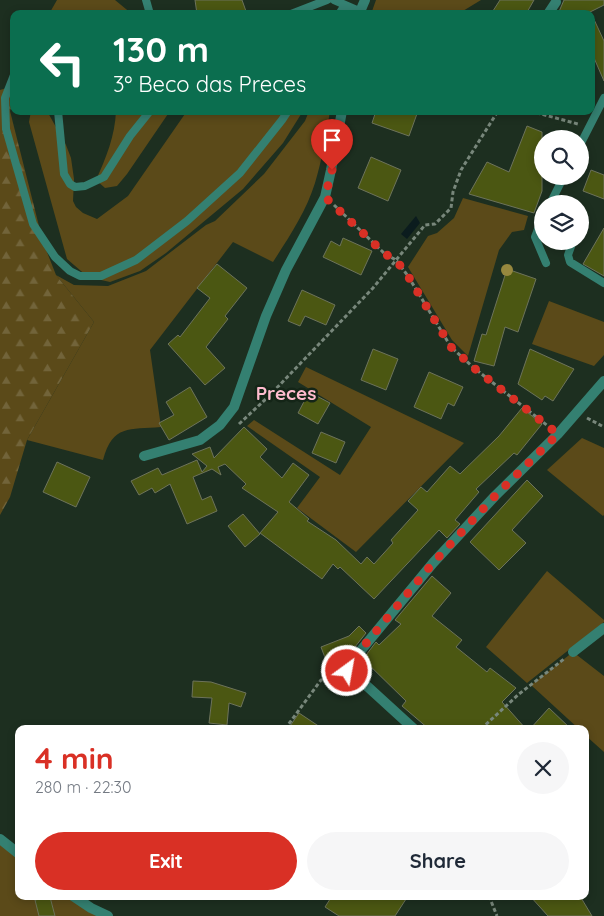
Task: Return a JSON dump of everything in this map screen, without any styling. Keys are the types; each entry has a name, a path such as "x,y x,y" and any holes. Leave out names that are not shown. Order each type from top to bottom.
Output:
{"street":[{"path":"551,10 556,2"},
{"path":"144,456 200,440 220,425 234,407 266,316 286,270 325,197 332,170 341,115"},
{"path":"410,725 368,687 349,674 347,671 348,666 433,563 495,496 558,434 604,381"},
{"path":"573,652 604,628"},
{"path":"0,839 15,851"},
{"path":"79,900 108,916"}],"lane":[{"path":"301,10 327,0"},
{"path":"334,0 355,10"},
{"path":"342,10 345,5"},
{"path":"10,85 5,98 6,130 33,224 55,257 80,276 102,276 136,260 187,221 240,172 285,115"},
{"path":"588,130 604,98"},
{"path":"58,115 64,174 70,184 75,187 85,186 104,177 130,136 147,115"},
{"path":"540,250 546,264"},
{"path":"570,250 568,255 570,262 604,283"}],"path":[{"path":"237,425 270,396 373,288 425,225 435,224 451,208 453,192 461,170 495,115"},
{"path":"544,115 590,126"},
{"path":"325,197 385,254 396,260 408,276 451,347 474,368 558,434"},
{"path":"577,413 604,427"},
{"path":"485,725 518,694 573,652"},
{"path":"288,725 321,680 349,674"},
{"path":"491,900 497,916"}],"green space":[{"path":"57,0 115,0 127,10 51,10"},
{"path":"376,0 481,0 465,10 372,10"},
{"path":"10,87 10,115 43,242 56,275 94,322 27,440 10,497 0,515 0,90"},
{"path":"30,115 49,115 71,158 74,179 73,201 76,207 83,213 97,219 128,196 184,115 300,115 283,143 243,189 166,253 140,271 110,282 88,277 67,259 29,122"},
{"path":"116,115 167,115 117,186 105,188 96,180 114,129"},
{"path":"307,115 329,115 320,166 307,204 273,262 233,242 150,350 161,427 124,431 112,440 103,460 27,440 94,322 56,275 74,285 108,286 146,271 206,225 215,221 264,174 305,121"},
{"path":"463,198 528,216 524,230 512,232 499,250 468,356 452,340 408,267 428,236 437,233 454,218"},
{"path":"549,301 604,322 604,355 594,366 532,344"},
{"path":"306,367 464,443 356,552 297,508 320,477 247,426 254,420 340,475 371,427 298,382"},
{"path":"582,438 604,448 603,516 547,470"},
{"path":"547,571 604,622 527,683 486,647"},
{"path":"573,652 604,676 604,752 589,739 589,725 575,725 531,685"},
{"path":"0,839 15,851 15,900 80,900 108,916 0,916"}],"shaded area":[{"path":"416,216 420,223 407,239 401,234"}],"building":[{"path":"195,0 242,0 246,10 196,10"},
{"path":"500,0 534,0 528,10 494,10"},
{"path":"564,0 604,0 604,5 594,10 560,10"},
{"path":"595,22 604,41 604,81 595,60"},
{"path":"375,115 417,115 409,136 372,123"},
{"path":"527,126 537,130 534,130 534,185 542,185 542,191 541,195 534,195 534,213 469,194 487,162 509,172"},
{"path":"371,157 401,170 388,201 358,188"},
{"path":"591,170 604,175 604,199 583,191 585,185 589,185"},
{"path":"604,228 604,276 583,264"},
{"path":"343,238 372,251 361,275 323,257 331,241 340,246"},
{"path":"217,264 247,288 225,316 228,319 206,347 225,368 205,385 168,344 178,335 180,337 210,298 197,288"},
{"path":"507,269 536,279 518,332 505,327 494,366 474,361 482,334 486,335"},
{"path":"302,290 335,305 326,325 305,316 300,326 288,321"},
{"path":"373,349 398,359 386,390 361,380"},
{"path":"530,349 574,369 553,401 545,396 542,400 518,384"},
{"path":"429,372 463,387 454,406 448,403 441,419 414,407"},
{"path":"190,387 207,417 169,440 159,423 174,415 166,402"},
{"path":"309,392 330,403 318,424 298,413"},
{"path":"522,408 542,424 517,455 514,453 476,489 479,492 455,520 460,524 447,538 439,530 374,599 340,567 338,569 333,564 322,579 260,533 278,512 242,488 246,484 225,464 218,467 221,475 212,469 193,477 202,500 211,496 217,511 187,524 170,484 155,493 152,488 139,495 131,481 158,468 162,475 197,460 202,472 207,466 192,454 210,447 214,458 244,427 267,449 260,457 282,478 293,463 309,475 289,502 309,519 307,521 336,540 361,564 367,557 374,564 393,543 391,540 418,510 408,501 421,487 427,492 450,466 460,474 499,436"},
{"path":"321,432 345,442 336,463 312,453"},
{"path":"57,462 90,477 76,507 43,492"},
{"path":"527,480 543,496 512,530 526,543 499,570 470,542"},
{"path":"243,514 260,534 245,547 228,526"},
{"path":"432,576 451,593 432,616 462,640 456,647 487,672 490,668 516,688 502,702 522,725 424,725 402,706 406,701 363,659 376,642 379,645 401,624 395,620"},
{"path":"359,626 366,633 341,667 330,671 321,647 349,636"},
{"path":"193,681 211,682 246,693 241,707 229,703 227,725 209,723 212,698 192,697"},
{"path":"549,708 567,725 534,725"},
{"path":"299,713 317,725 291,725"},
{"path":"35,900 51,900 55,916 39,916"},
{"path":"329,900 405,900 395,916 339,916 325,907"},
{"path":"534,900 582,900 592,916 548,916"}],"district":[{"name":"Preces","path":"286,393"}],"route":[{"path":"332,170 325,197 385,254 396,260 408,276 451,347 474,368 558,434 495,496 433,563 358,653 348,666 347,671"}]}
